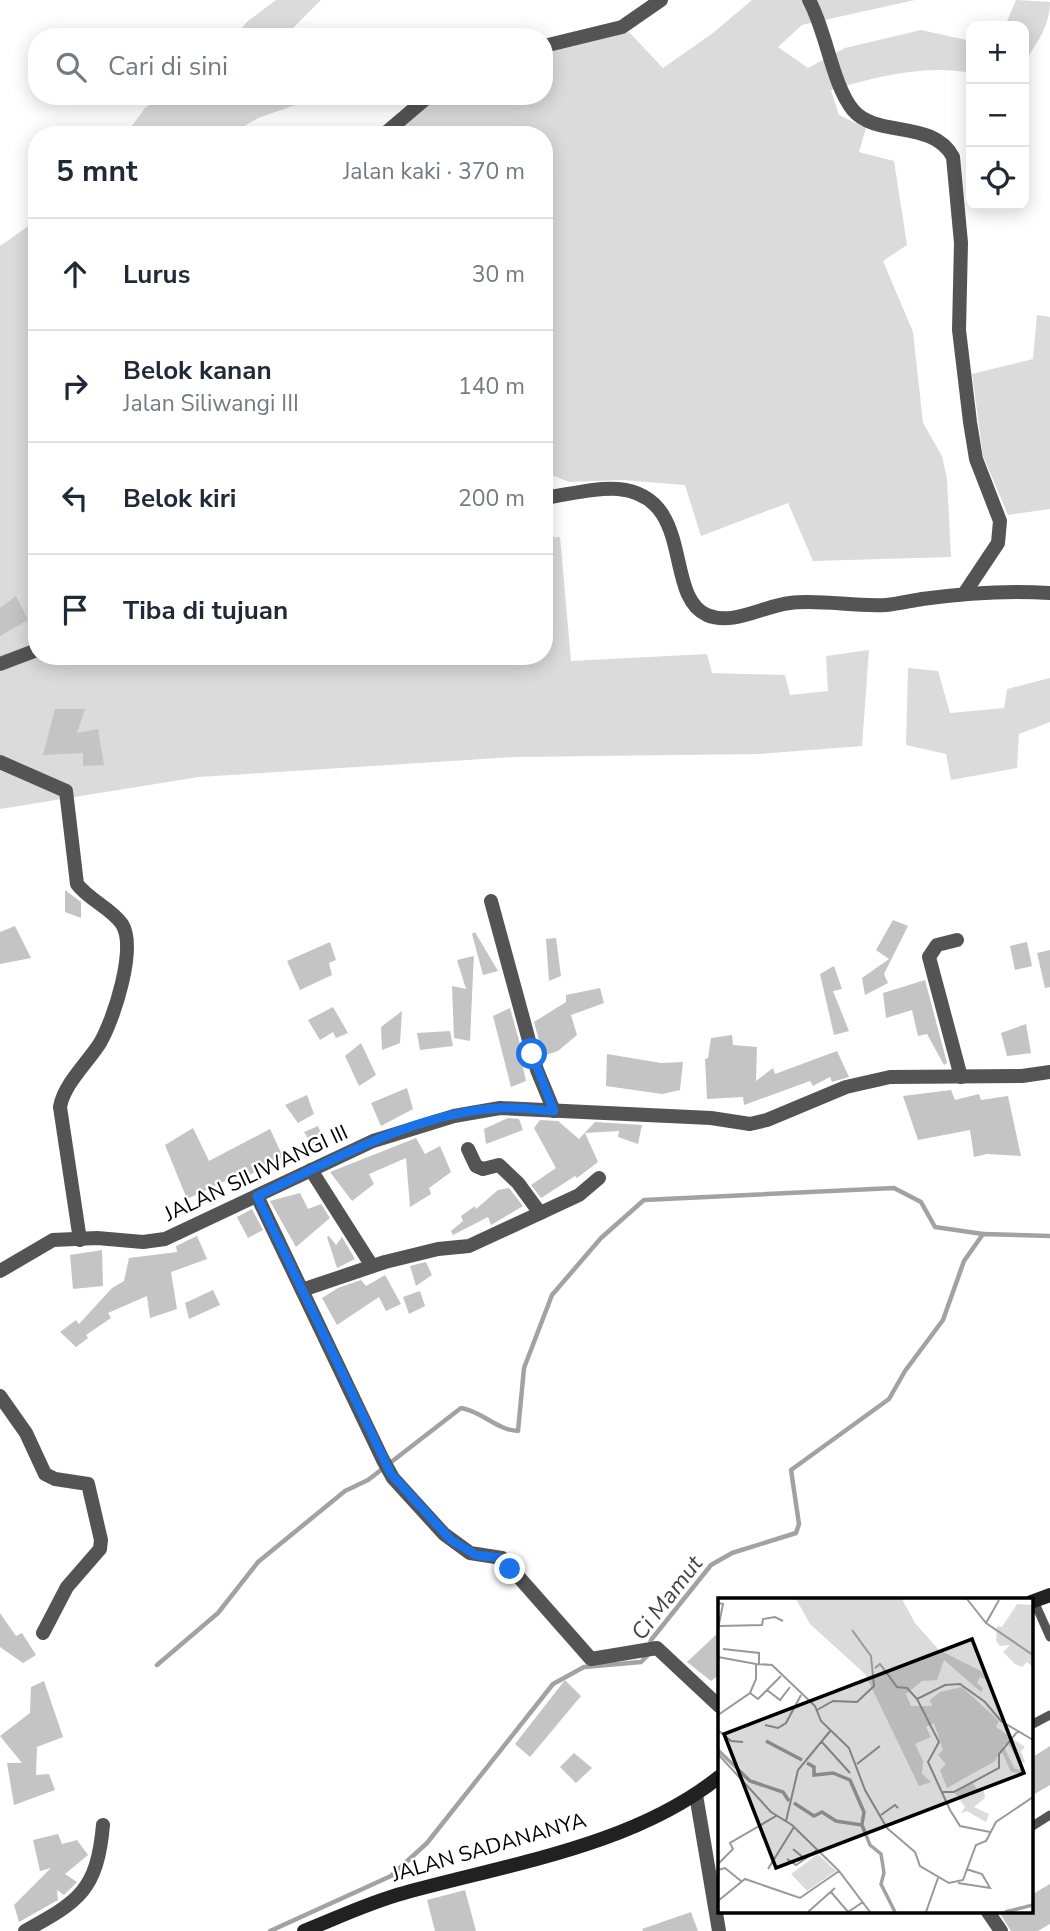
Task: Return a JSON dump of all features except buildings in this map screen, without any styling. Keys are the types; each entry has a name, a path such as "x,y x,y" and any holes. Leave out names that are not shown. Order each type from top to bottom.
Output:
{"street":[{"path":"553,44 622,27 661,0"},
{"path":"809,0 821,22 843,95 855,113 871,121 933,137 948,148 953,157 961,243 959,330 970,422 976,459 1000,520 998,543 964,594"},
{"path":"394,126 418,105"},
{"path":"553,497 617,489 638,493 661,512 671,531 687,592 695,607 705,614 724,619 790,603 886,605 964,594 1016,591 1050,593"},
{"path":"0,664 28,653"},
{"path":"0,762 57,785 68,796 77,884 120,922 128,946 128,957 105,1034 61,1101 80,1240"},
{"path":"491,901 537,1070 554,1111"},
{"path":"957,940 937,945 929,957 961,1077"},
{"name":"JALAN SILIWANGI III","path":"0,1271 53,1240 143,1242 164,1239 373,1141 426,1123 500,1108 711,1118 750,1124 767,1120 846,1087 890,1077 1022,1076 1050,1072"},
{"path":"468,1149 474,1164 481,1168 499,1165 518,1183 540,1213"},
{"path":"311,1170 372,1266"},
{"path":"302,1290 372,1266 439,1249 469,1246 586,1191 599,1178"},
{"path":"257,1196 385,1464 443,1534 470,1553 504,1560 587,1657 596,1659 649,1648 661,1651 718,1705"},
{"path":"0,1396 26,1433 46,1474 55,1479 88,1485 101,1540 100,1549 62,1594 43,1633"},
{"path":"1032,1602 1050,1595"},
{"name":"JALAN SADANANYA","path":"304,1931 401,1894 551,1856 658,1815 696,1795 718,1778"},
{"path":"696,1795 719,1931"},
{"path":"24,1931 71,1905 84,1891 100,1852 103,1825"},
{"path":"989,1913 1001,1931"}],"lane":[{"path":"1032,1602 1050,1637"},
{"path":"1032,1724 1050,1715"},
{"path":"1032,1826 1050,1815"}],"shaded area":[{"path":"276,0 321,0 293,28 241,28"},
{"path":"752,0 915,0 802,25 778,47 808,68 845,48 921,30 966,40 966,72 918,71 831,90 839,115 866,128 859,152 894,161 907,245 883,261 913,332 923,423 942,456 947,479 951,557 813,561 788,503 701,536 685,485 623,480 569,482 553,476 553,126 403,126 428,105 553,105 553,50 629,32 663,68 713,33"},
{"path":"1016,0 1050,2 1045,26 1029,54 1029,21 1007,21"},
{"path":"149,105 295,105 258,118 244,126 132,126"},
{"path":"28,226 28,665 553,665 553,537 560,537 571,661 707,654 712,673 785,675 790,695 828,691 826,656 869,650 862,746 758,754 515,757 199,777 0,809 0,246"},
{"path":"1037,315 1050,317 1050,509 1008,515 983,456 972,374 1033,359"},
{"path":"908,668 938,671 950,713 1004,708 1007,689 1050,678 1050,722 1019,734 1017,768 951,780 946,754 906,745"}],"waterway":[{"path":"157,1665 218,1613 258,1562 345,1491 368,1480 461,1408 518,1431 524,1368 552,1295 601,1238 644,1200 894,1188 921,1202 935,1227 983,1234"},
{"name":"Ci Mamut","path":"270,1931 391,1876 427,1843 553,1684 584,1667 641,1662 647,1656 651,1640 711,1565 732,1553 796,1533 799,1524 791,1470 889,1399 905,1371 943,1320 964,1261 983,1234 1050,1236"}],"route":[{"path":"510,1569 502,1558 470,1553 443,1534 404,1486 393,1478 257,1196 373,1141 426,1123 500,1108 554,1111 532,1054"}]}
